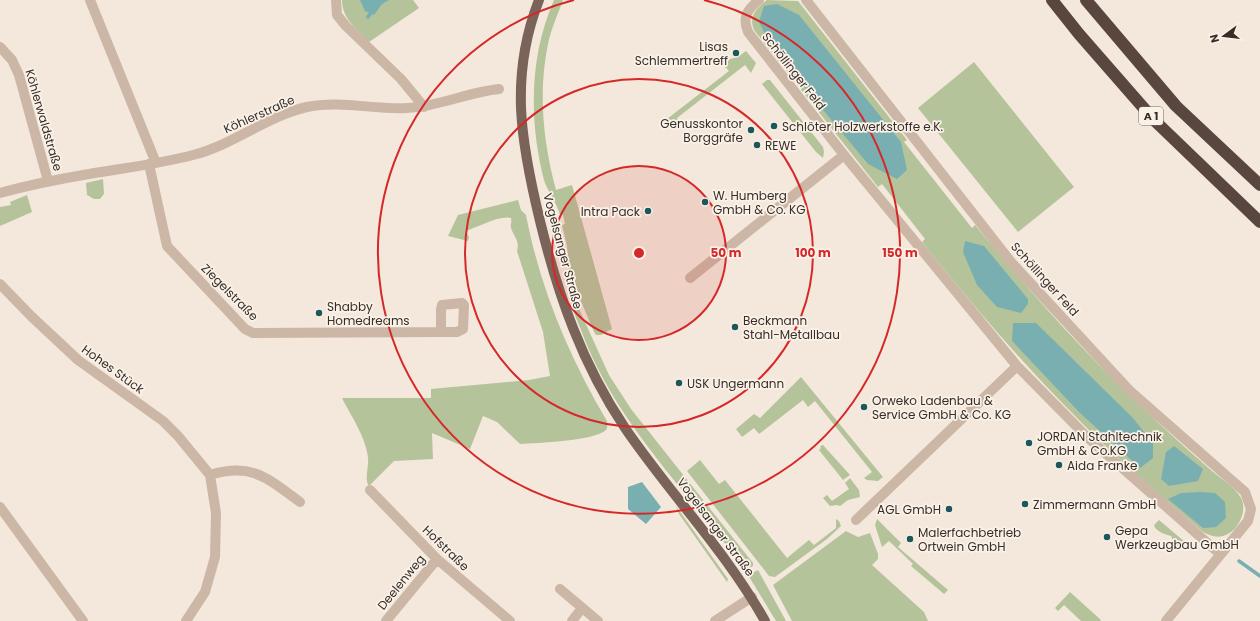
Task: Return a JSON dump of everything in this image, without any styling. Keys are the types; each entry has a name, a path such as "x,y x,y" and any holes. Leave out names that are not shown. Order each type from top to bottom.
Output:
{"highway":[{"name":"A 1","path":"1052,0 1079,34 1155,121 1260,222"},
{"name":"A 1","path":"1086,0 1176,106 1260,185"}],"main road":[{"name":"Vogelsanger Straße","path":"539,0 531,21 521,67 520,108 522,136 550,263 568,319 590,370 626,429 706,532 752,598 765,621"}],"street":[{"path":"90,0 152,164"},
{"path":"336,0 337,15 346,26 401,79 424,107"},
{"name":"Schöllinger Feld","path":"759,0 746,13 744,19 748,32 844,155 1017,366 1087,436 1220,554"},
{"name":"Schöllinger Feld","path":"806,0 1007,256 1032,285 1129,390 1245,492 1251,509 1248,521 1166,621"},
{"name":"Köhlerwaldstraße","path":"0,47 12,60 19,75 48,182"},
{"name":"Köhlerstraße","path":"0,193 48,182 152,164 194,155 218,147 284,116 308,107 335,104 407,108 424,107 477,93 499,89"},
{"path":"690,278 844,155"},
{"name":"Ziegelstraße","path":"152,164 167,246 245,329 253,333 441,332"},
{"name":"Hohes Stück","path":"0,284 31,316 78,360 163,422 178,436 210,475"},
{"path":"856,520 1017,366"},
{"path":"186,621 205,592 215,557 216,513 210,475 227,470 246,470 261,474 300,502"},
{"name":"Hofstraße","path":"370,490 437,559 510,621"},
{"path":"0,507 83,621"},
{"name":"Deelenweg","path":"386,621 437,559"},
{"path":"560,589 598,621"},
{"path":"715,621 752,598"},
{"path":"572,621 582,608"}],"green space":[{"path":"342,0 413,0 419,8 369,42 347,18"},
{"path":"554,0 563,0 551,33 545,62 543,80 543,117 545,135 556,190 572,185 612,329 601,335 596,335 594,332 569,273 567,246 562,225 565,224 563,215 560,215 557,206 547,188 539,158 534,112 536,66 546,22"},
{"path":"767,0 798,1 907,140 904,142 972,228 975,225 1058,322 1124,390 1187,449 1235,490 1241,498 1243,509 1240,520 1233,530 1220,537 1212,536 1203,532 1138,476 1092,433 1056,397 997,332 922,242 925,239 882,184 878,187 754,30 752,21 754,13"},
{"path":"746,51 756,63 751,73 745,65 677,118 679,122 667,119 729,71 721,62 736,57"},
{"path":"974,62 1074,187 1018,232 918,108"},
{"path":"767,80 770,80 823,147 823,158 816,152 762,84"},
{"path":"103,179 104,194 100,199 94,199 87,195 86,183"},
{"path":"27,195 32,212 0,226 0,207 11,205 10,202"},
{"path":"518,200 521,210 526,215 539,269 568,347 607,421 607,429 600,434 590,437 520,444 497,422 483,416 470,449 432,433 433,459 394,461 369,486 367,476 367,450 358,427 342,398 431,398 431,389 529,380 550,376 543,332 517,251 518,244 511,228 511,218 501,218 466,231 469,237 468,241 448,236 458,215"},
{"path":"570,289 609,375 631,409 753,563 753,566 745,570 654,455 613,396 595,364 581,330 573,310"},
{"path":"801,377 883,477 878,481 867,480 864,478 872,472 815,401 808,407 803,400 759,434 754,428 742,437 736,429 754,414 760,418"},
{"path":"823,445 850,475 843,480 819,450 821,448 820,446"},
{"path":"700,460 719,484 725,480 787,558 809,540 814,545 836,528 836,519 839,521 841,526 827,539 775,577 769,576 687,471"},
{"path":"850,478 859,490 860,497 848,500 840,506 830,506 823,498 827,495 832,501 849,489 845,483"},
{"path":"676,506 728,579 727,582 679,514"},
{"path":"877,519 901,543 898,547 948,590 944,594 911,566 913,564 889,541 882,547 875,525"},
{"path":"1159,520 1185,542 1181,546 1177,547 1171,536 1161,532 1155,527 1154,525"},
{"path":"846,531 858,537 870,533 878,554 878,559 872,565 924,612 928,621 792,621 773,585"},
{"path":"758,570 786,621 776,621 748,575"},
{"path":"1070,592 1101,620 1081,621 1064,605 1058,611 1055,608"}],"water":[{"path":"360,0 389,0 382,4 374,15 365,11"},
{"path":"777,4 799,15 901,142 907,170 897,179 868,164 809,93 764,32 759,22 764,6"},
{"path":"965,241 984,246 1028,299 1028,304 1021,313 997,307 977,285 963,252"},
{"path":"1013,323 1036,323 1132,417 1153,443 1153,458 1140,468 1079,412 1012,341"},
{"path":"1174,446 1203,469 1198,481 1169,486 1161,479 1166,452"},
{"path":"642,482 661,507 646,524 628,509 628,487"},
{"path":"1181,493 1215,493 1225,502 1226,518 1216,527 1203,528 1168,499"}],"waterway":[{"path":"1239,561 1260,576"}],"place":[{"name":"Lisas Schlemmertreff","path":"736,53"},
{"name":"Schlöter Holzwerkstoffe e.K.","path":"774,126"},
{"name":"Genusskontor Borggräfe","path":"751,130"},
{"name":"REWE","path":"757,145"},
{"name":"W. Humberg GmbH & Co. KG","path":"705,202"},
{"name":"Intra Pack","path":"648,211"},
{"name":"Shabby Homedreams","path":"319,313"},
{"name":"Beckmann Stahl-Metallbau","path":"735,327"},
{"name":"USK Ungermann","path":"679,383"},
{"name":"Orweko Ladenbau & Service GmbH & Co. KG","path":"864,407"},
{"name":"JORDAN Stahltechnik GmbH & Co.KG","path":"1029,443"},
{"name":"Aida Franke","path":"1059,465"},
{"name":"Zimmermann GmbH","path":"1025,504"},
{"name":"AGL GmbH","path":"949,509"},
{"name":"Gepa Werkzeugbau GmbH","path":"1107,537"},
{"name":"Malerfachbetrieb Ortwein GmbH","path":"910,539"}]}
